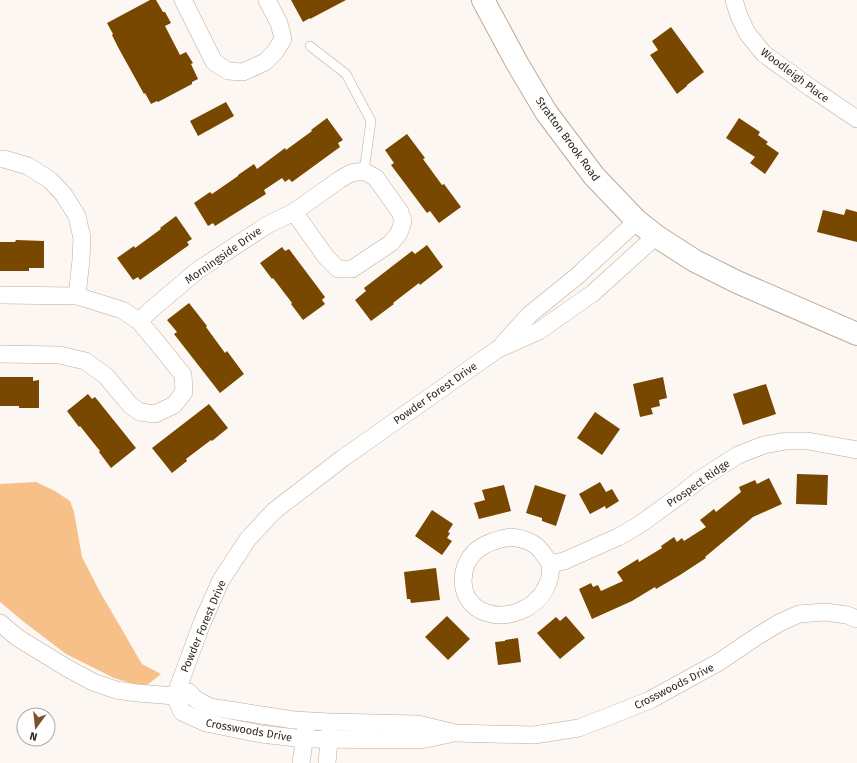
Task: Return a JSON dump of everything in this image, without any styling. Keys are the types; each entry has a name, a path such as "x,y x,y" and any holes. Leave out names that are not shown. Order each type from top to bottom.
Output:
{"street":[{"path":"183,0 214,62 228,71 243,72 265,62 275,52 283,39 280,23 267,0"},
{"name":"Stratton Brook Road","path":"483,0 517,63 546,112 594,176 637,221 656,236 695,261 737,282 857,334"},
{"name":"Woodleigh Place","path":"734,0 739,16 747,33 764,54 857,119"},
{"path":"0,159 28,166 50,180 64,194 77,216 82,238 77,296"},
{"path":"294,212 326,257 338,269 352,269 391,244 399,233 403,221 400,212 376,178 364,171"},
{"name":"Morningside Drive","path":"139,321 198,270 269,224 294,212 339,180 351,173 364,171"},
{"name":"Powder Forest Drive","path":"498,349 529,315 576,277 637,221"},
{"name":"Powder Forest Drive","path":"175,696 202,623 221,580 248,539 274,511 343,458 498,349 539,331 593,293 656,236"},
{"path":"0,295 77,296 122,310 139,321 183,375 184,392 174,405 156,414 140,412 130,405 106,376 85,361 60,354 0,354"},
{"name":"Prospect Ridge","path":"550,564 564,561 618,537 639,525 699,480 738,455 764,445 786,440 808,441 857,450"},
{"path":"511,537 523,538 535,545 550,564 549,580 546,588 539,598 523,610 507,615 497,616 478,609 470,602 466,595 463,585 463,575 470,557 478,549 499,539 511,537"},
{"name":"Crosswoods Drive","path":"456,733 418,724 307,721 210,707 196,699 189,692 175,696 182,712 206,723 260,734 305,739 421,740 456,733 534,734 579,728 650,700 719,662 779,623 799,614 825,612 848,615 857,619"},
{"path":"0,623 18,638 93,682 116,690 175,696"},
{"path":"302,763 307,721"},
{"path":"327,763 330,722"}],"lane":[{"path":"310,46 346,74 371,121 364,171"}],"shaded area":[{"path":"36,482 55,491 70,501 74,512 82,557 100,592 142,664 161,674 147,685 130,683 114,678 66,654 0,602 0,484"}],"building":[{"path":"150,0 156,0 163,12 165,12 171,23 165,26 180,55 186,52 193,63 191,64 198,79 192,82 192,84 158,102 157,101 151,104 119,49 107,23"},
{"path":"291,0 346,0 303,22"},
{"path":"671,27 704,72 677,94 650,55 658,50 652,41"},
{"path":"226,102 234,116 198,136 190,121"},
{"path":"327,118 343,140 338,143 340,147 292,182 289,179 285,182 282,178 264,190 266,194 215,226 213,223 208,226 194,203 210,192 212,194 254,164 257,169 285,148 286,150"},
{"path":"739,118 760,132 758,135 768,142 766,144 779,153 765,174 750,163 755,157 726,138"},
{"path":"407,134 425,158 423,159 442,185 444,184 461,207 439,223 430,211 427,213 391,165 394,163 385,150"},
{"path":"846,209 857,212 857,242 817,232 823,210 844,215"},
{"path":"176,216 192,239 187,242 189,245 140,280 138,277 133,280 117,258 134,246 135,248"},
{"path":"16,240 44,241 44,268 29,268 29,271 0,271 0,242 15,242"},
{"path":"427,245 443,267 420,285 419,283 371,321 355,300 366,291 364,288 412,251 415,254"},
{"path":"282,247 285,251 289,249 325,297 322,300 325,304 303,320 291,304 292,303 260,263"},
{"path":"189,303 225,353 227,351 244,374 220,393 174,334 177,332 167,320"},
{"path":"0,377 33,377 33,381 39,380 39,408 0,406"},
{"path":"663,377 667,398 659,400 660,406 651,408 653,414 640,417 633,384"},
{"path":"766,384 776,414 743,425 733,394"},
{"path":"88,394 92,399 95,397 136,448 111,468 99,452 100,451 67,411"},
{"path":"209,404 228,428 186,459 187,461 172,473 152,448"},
{"path":"595,412 620,429 602,455 577,438"},
{"path":"797,474 828,475 827,505 796,504"},
{"path":"769,478 782,504 753,517 705,557 706,558 680,575 656,589 655,587 632,601 592,619 579,589 591,583 593,587 598,585 601,591 623,581 617,572 638,559 639,562 662,548 661,546 674,537 677,542 682,538 684,541 706,527 700,520 714,509 716,512 741,492 739,487 755,480 757,484"},
{"path":"600,482 606,492 612,489 619,501 606,509 605,506 590,514 579,494"},
{"path":"504,485 511,511 479,519 474,503 485,500 482,490"},
{"path":"535,485 566,495 556,526 542,521 542,518 526,513"},
{"path":"432,510 453,524 448,532 450,533 447,538 452,541 442,555 415,536"},
{"path":"436,568 440,600 411,603 410,599 407,599 404,572"},
{"path":"447,616 470,639 448,660 425,637"},
{"path":"566,616 585,638 560,659 537,633 556,617 560,621"},
{"path":"518,638 521,662 498,665 495,642"}]}
